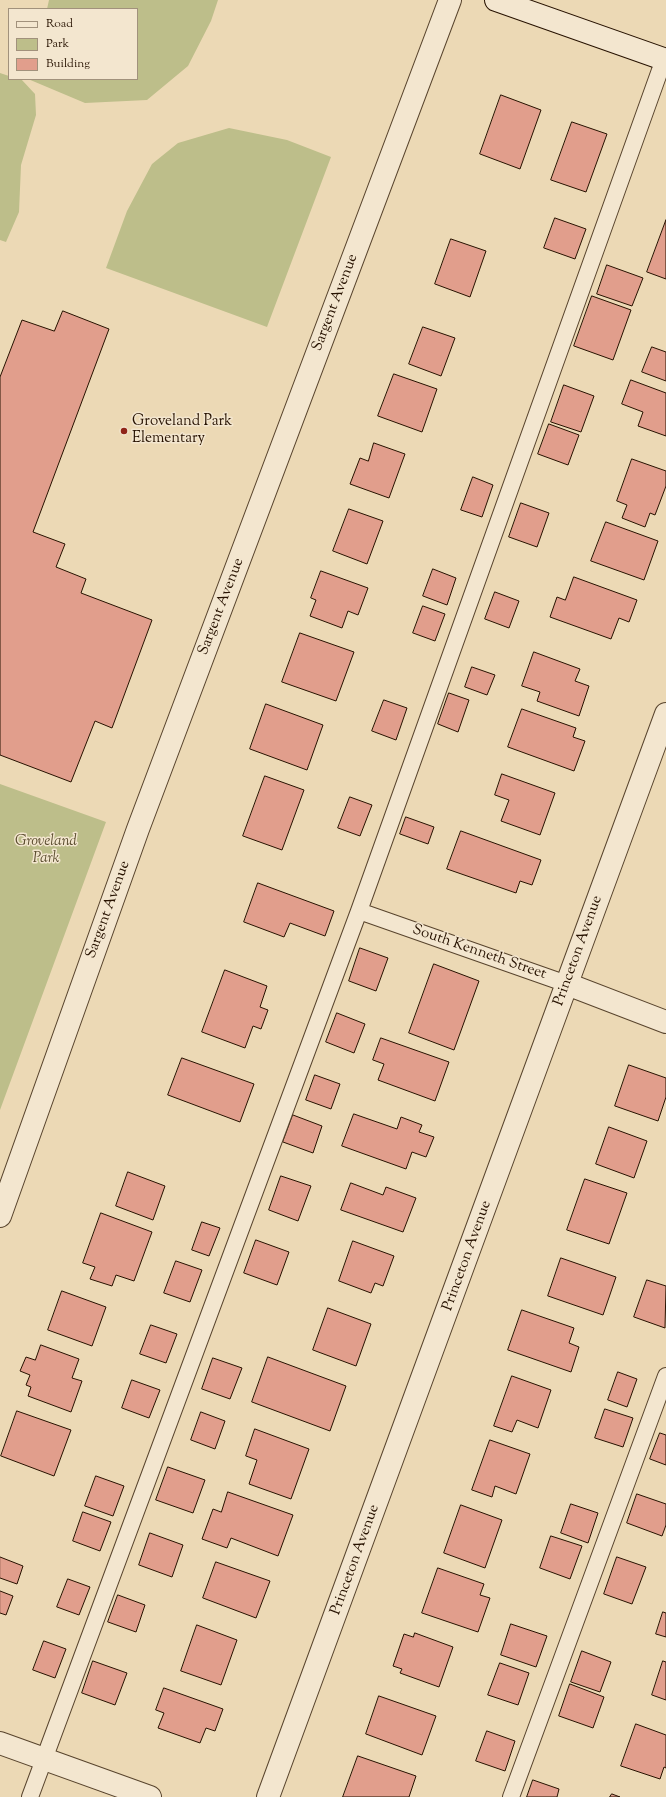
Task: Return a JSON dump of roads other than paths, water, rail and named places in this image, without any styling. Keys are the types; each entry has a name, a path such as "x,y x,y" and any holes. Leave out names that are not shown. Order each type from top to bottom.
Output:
{"street":[{"name":"Sargent Avenue","path":"0,1216 138,829 450,0"},
{"path":"496,0 665,59"},
{"name":"Princeton Avenue","path":"268,1797 666,714"},
{"name":"South Kenneth Street","path":"567,984 666,1022"},
{"path":"0,1743 150,1797"}],"lane":[{"path":"30,1797 359,911 665,59"},
{"name":"South Kenneth Street","path":"359,911 567,984"},
{"path":"511,1797 666,1376"}],"place":[{"name":"Groveland Park Elementary","path":"124,431"}],"park label":[{"name":"Groveland Park","path":"46,850"}]}
